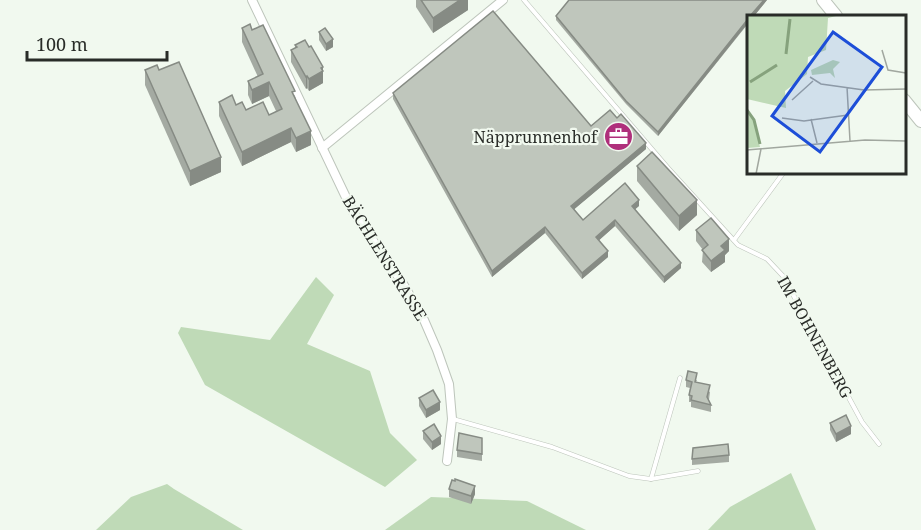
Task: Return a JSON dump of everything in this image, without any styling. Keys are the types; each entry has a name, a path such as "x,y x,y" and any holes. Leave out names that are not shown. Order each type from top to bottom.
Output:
{"main road":[{"path":"823,0 835,15"},
{"path":"906,102 921,121"}],"street":[{"name":"BÄCHLENSTRASSE","path":"252,0 353,212 402,282 424,320 437,350 449,384 452,419 447,461"},
{"path":"321,148 503,0"}],"lane":[{"name":"IM BOHNENBERG","path":"524,0 668,168 734,240 746,251 767,259 783,276 862,422 879,444"},
{"path":"734,240 783,174"},
{"path":"651,478 680,378"},
{"path":"452,419 552,447 629,476 651,478 698,471"}],"green space":[{"path":"316,277 334,295 307,344 370,371 390,433 417,460 385,487 205,385 178,333 181,327 270,340"},
{"path":"791,473 816,530 708,530 730,507"},
{"path":"167,484 243,530 96,530 131,497"},
{"path":"431,497 527,501 586,530 385,530"}],"building":[{"path":"421,0 460,0 433,18"},
{"path":"569,0 764,0 751,15 747,15 747,20 658,132 626,101 556,16"},
{"path":"493,11 591,126 610,110 617,118 621,114 646,143 571,206 583,220 625,183 639,200 632,206 681,263 664,277 615,220 596,237 608,251 582,273 545,227 492,271 393,93"},
{"path":"250,24 252,30 263,25 295,91 292,92 311,131 296,138 291,128 242,152 219,102 232,95 236,105 242,102 246,110 263,102 269,115 282,109 269,82 252,90 248,81 263,74 242,28"},
{"path":"325,28 333,39 326,44 319,32"},
{"path":"305,40 323,67 321,68 323,71 309,79 291,50"},
{"path":"179,62 221,157 190,171 145,70 157,65 159,70"},
{"path":"652,152 697,200 679,216 637,166"},
{"path":"711,218 729,239 721,246 725,250 711,261 702,250 708,245 696,230"},
{"path":"688,371 697,373 695,382 710,385 707,397 711,405 691,400 692,396 689,395 692,382 686,380"},
{"path":"433,390 440,402 426,410 419,398"},
{"path":"846,415 851,426 836,434 830,423"},
{"path":"434,424 441,436 432,442 423,431"},
{"path":"459,433 482,438 482,454 457,450"},
{"path":"728,444 729,455 692,459 693,448"},
{"path":"455,479 475,486 471,496 449,489 452,480 455,481"}],"place":[{"name":"Näpprunnenhof","path":"618,137"}]}
